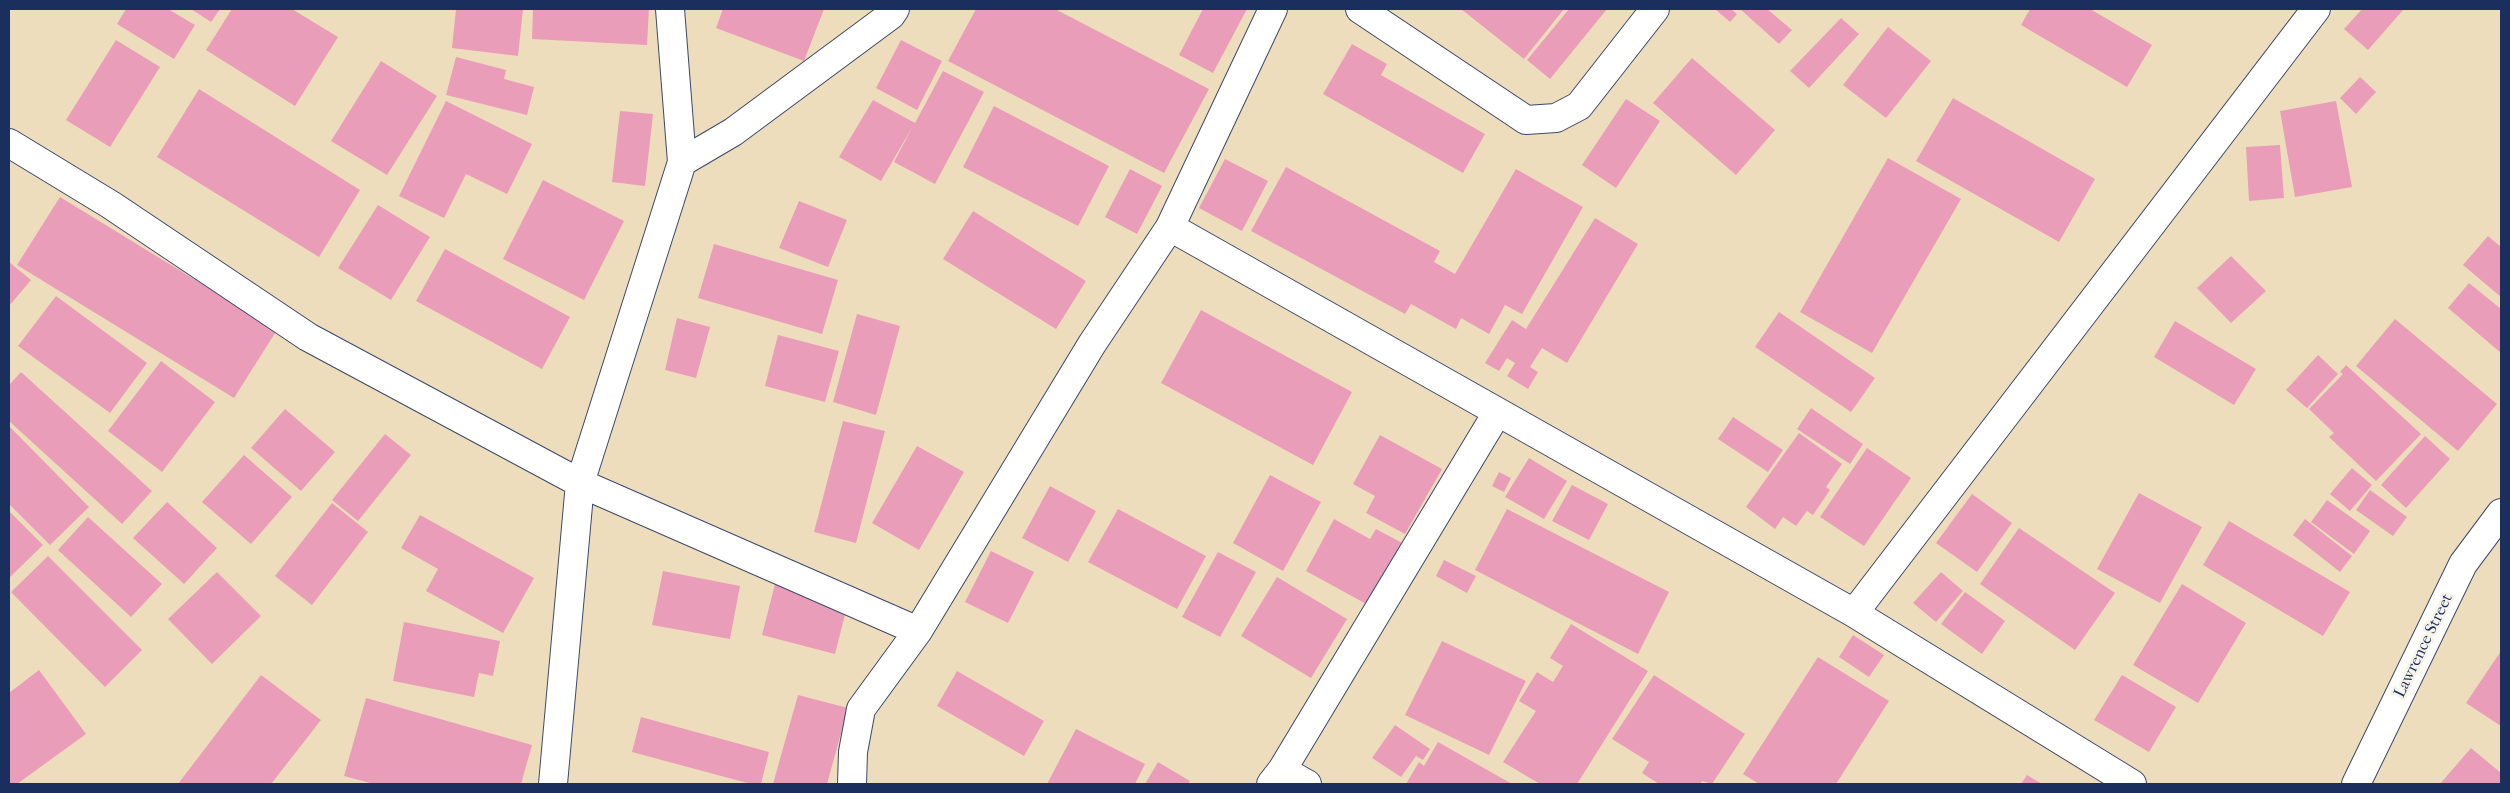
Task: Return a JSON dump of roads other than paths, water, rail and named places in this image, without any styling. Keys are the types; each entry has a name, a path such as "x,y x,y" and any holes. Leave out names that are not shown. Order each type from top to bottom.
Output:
{"street":[{"path":"553,784 580,483 682,162 670,9"},
{"path":"682,162 733,132 891,15 895,9"},
{"path":"852,784 853,752 861,709 918,631 1092,344 1170,227 1273,9"},
{"path":"1360,9 1526,120 1556,118 1579,106 1655,9"},
{"path":"1854,613 2316,9"},
{"path":"9,143 111,205 308,337 580,483 918,631"},
{"path":"1170,227 1854,613 2132,784"},
{"path":"1307,784 1277,777 1497,412"},
{"name":"Lawrence Street","path":"2356,784 2463,564 2501,513"}]}
